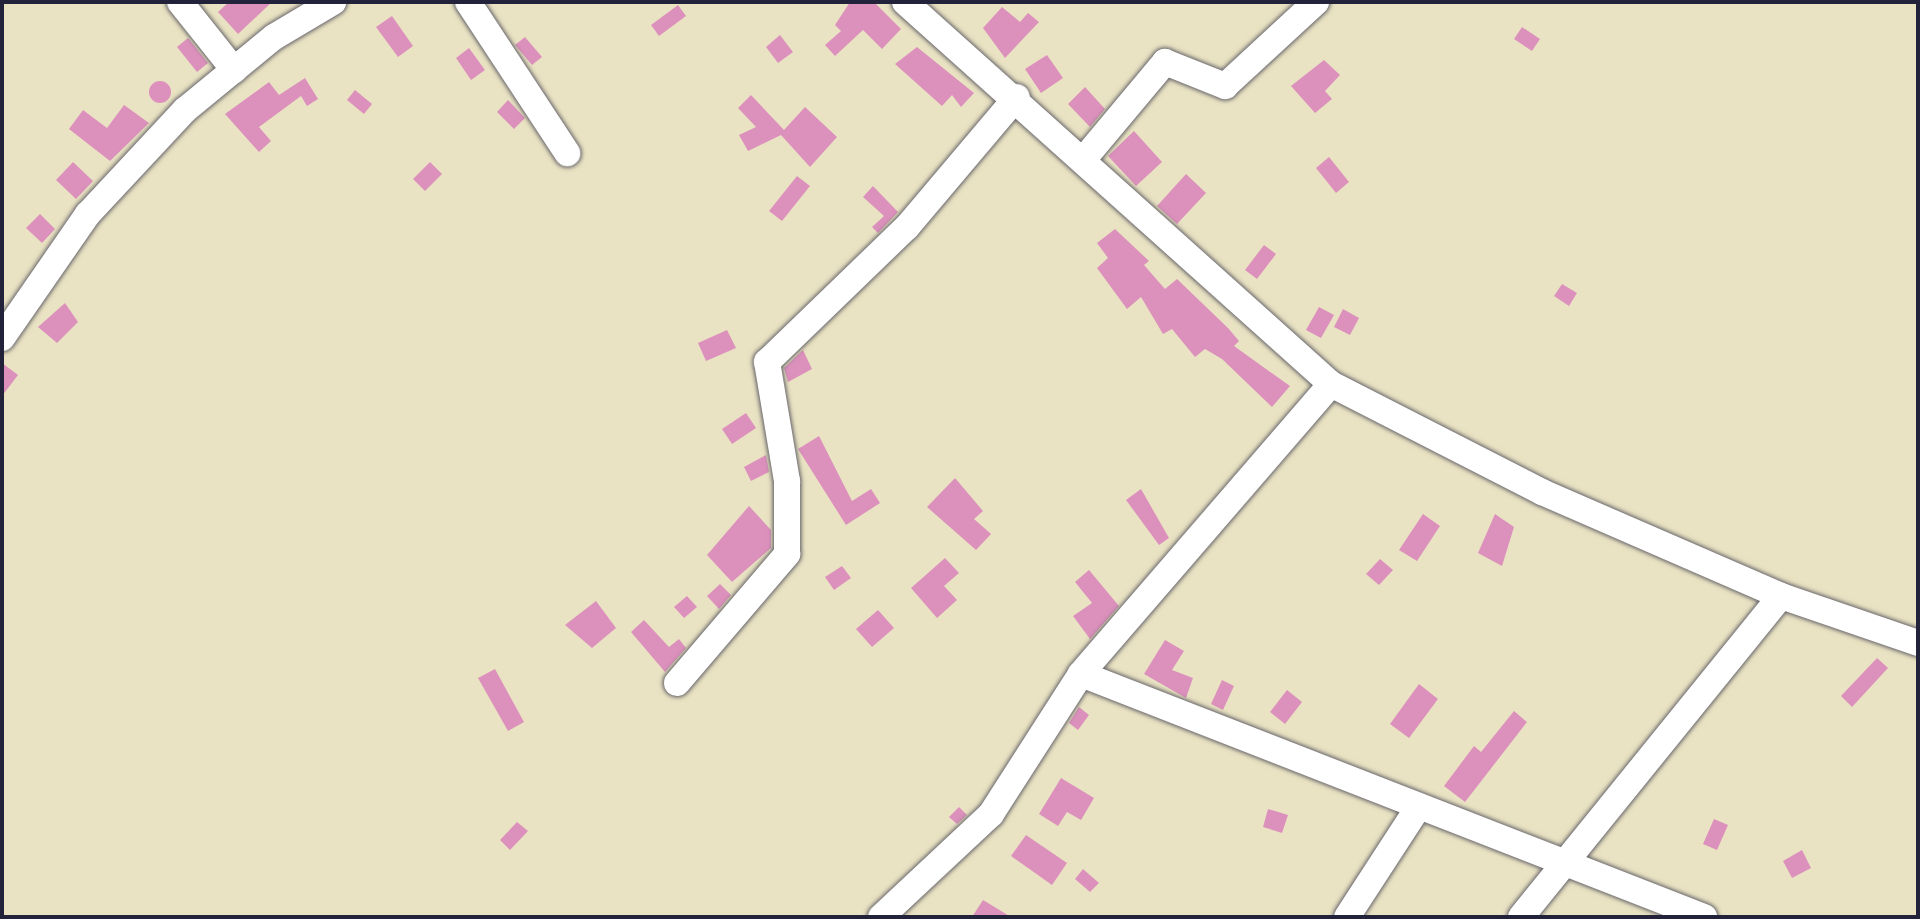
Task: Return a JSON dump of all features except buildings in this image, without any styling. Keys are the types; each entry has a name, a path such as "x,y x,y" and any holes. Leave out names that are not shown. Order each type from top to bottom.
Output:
{"street":[{"path":"180,2 234,70"},
{"path":"2,338 88,214 185,110 234,70 333,2"},
{"path":"468,2 567,153"},
{"path":"905,2 1017,97 1331,384 1542,492 1781,596 1918,643"},
{"path":"1083,160 1165,62 1225,86 1316,2"},
{"path":"677,683 787,554 787,481 767,362 907,227 1017,97"},
{"path":"881,917 991,814 1081,674 1331,384"},
{"path":"1521,917 1560,861 1650,764 1781,596"},
{"path":"1081,674 1704,917"},
{"path":"1347,917 1419,806"}]}
